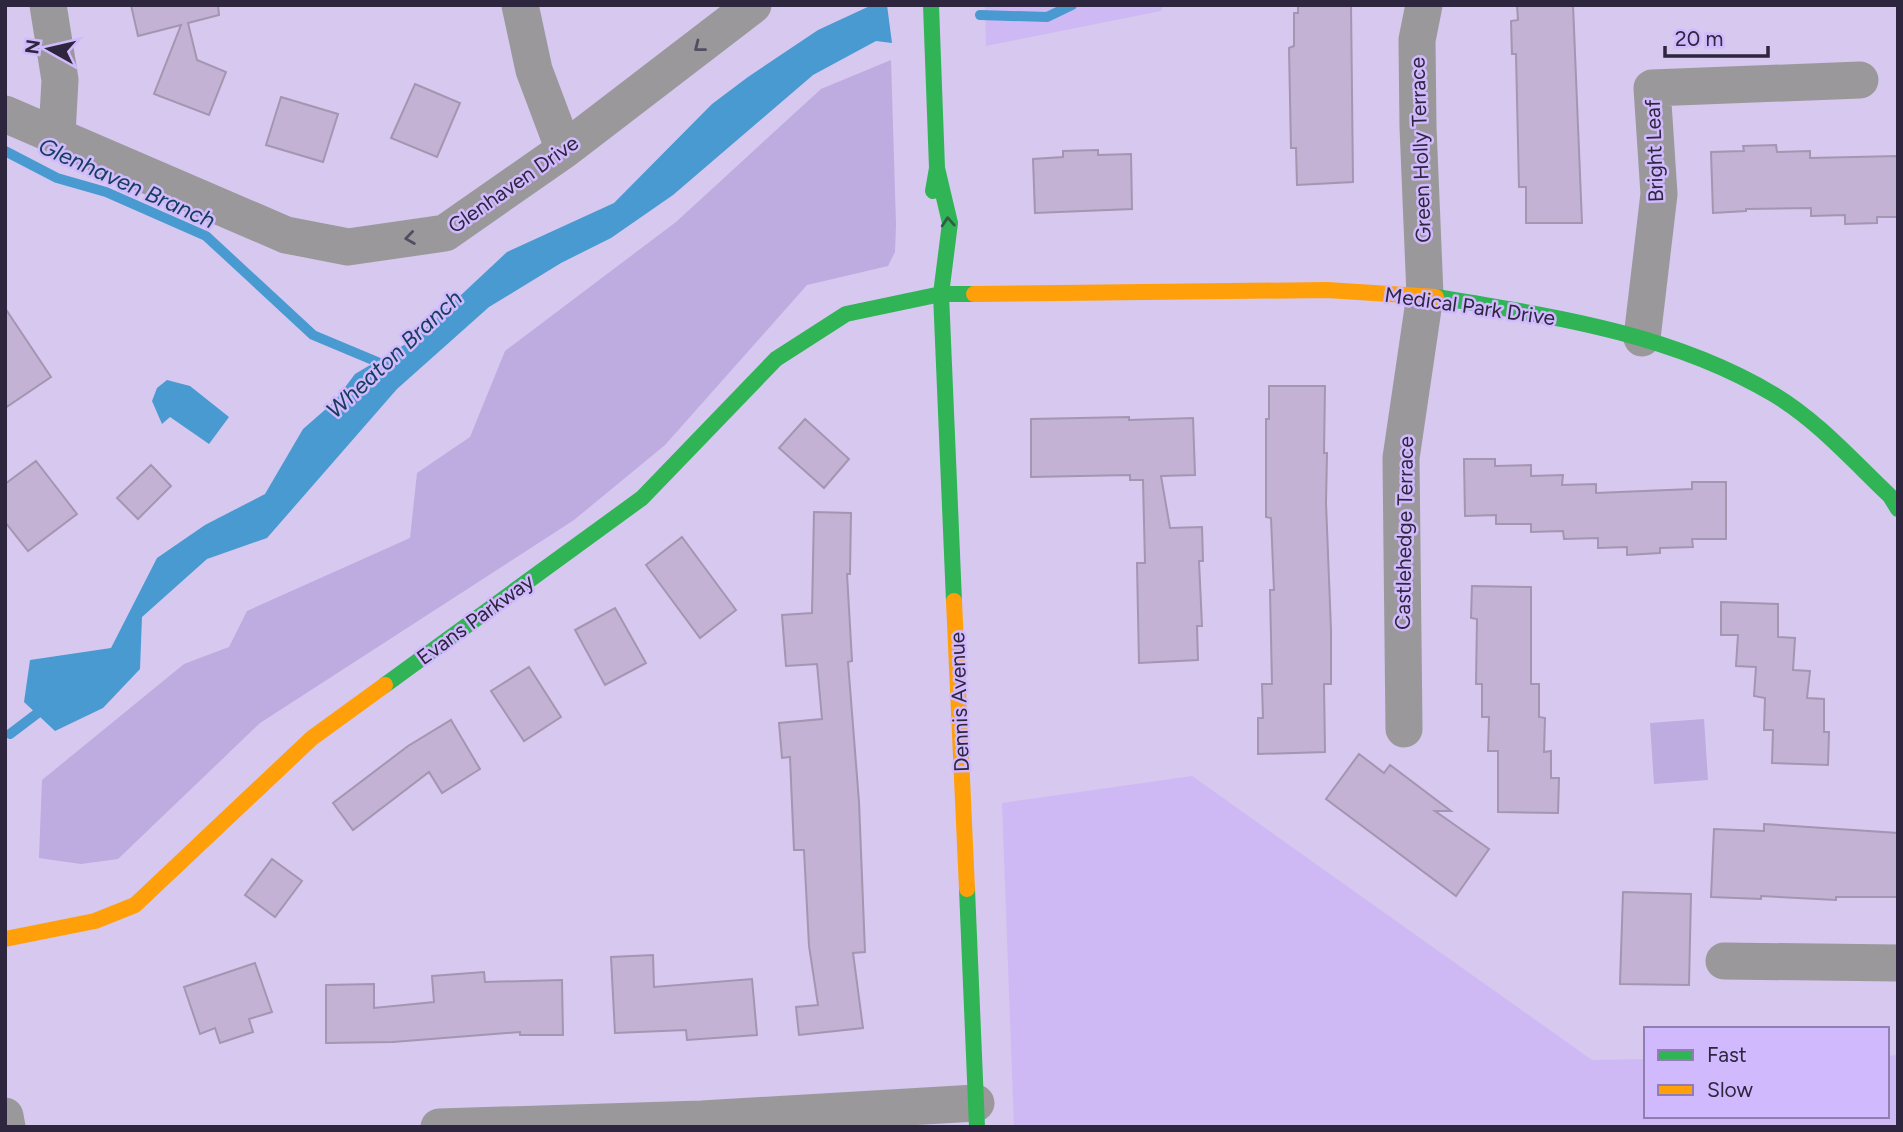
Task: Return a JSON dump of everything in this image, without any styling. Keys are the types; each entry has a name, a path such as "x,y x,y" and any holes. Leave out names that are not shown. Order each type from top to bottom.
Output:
{"street":[{"path":"48,5 60,80 57,134"},
{"path":"520,5 534,71 564,150"},
{"name":"Glenhaven Drive","path":"5,114 57,134 286,235 348,247 445,233 564,150 753,5"},
{"name":"Dennis Avenue","path":"932,5 937,168 950,223 941,294 976,1115"},
{"name":"Green Holly Terrace","path":"1424,5 1417,53 1425,295"},
{"name":"Bright Leaf","path":"1642,338 1658,194 1652,88 1860,80"},
{"name":"Dennis Avenue","path":"930,206 937,168"},
{"name":"Dennis Avenue","path":"930,241 943,277"},
{"name":"Medical Park Drive","path":"941,294 1327,290 1425,295 1579,321 1642,338 1728,369 1775,396 1818,427 1890,496 1898,509"},
{"name":"Evans Parkway","path":"5,939 95,921 135,905 312,738 642,498 776,359 846,314 941,294"},
{"name":"Castlehedge Terrace","path":"1404,729 1401,458 1425,295"},
{"path":"1724,961 1898,963"},
{"path":"439,1127 702,1119 976,1115"},
{"path":"5,1116 7,1127"}],"shaded area":[{"path":"985,5 1164,5 1161,11 986,46"},
{"path":"891,60 896,225 895,252 888,266 807,285 665,445 574,520 260,723 118,859 81,864 39,858 42,780 184,664 229,647 247,611 410,538 417,473 470,437 505,351 676,222 821,89"},
{"path":"1704,719 1708,780 1654,784 1650,723"},
{"path":"1192,776 1592,1060 1644,1059 1644,1118 1889,1118 1889,1056 1898,1055 1898,1127 1014,1127 1002,803"}],"water":[{"path":"872,5 887,5 892,43 876,41 813,75 673,195 611,238 561,263 489,307 397,389 267,538 207,559 142,617 140,669 103,708 55,731 24,702 30,660 111,648 157,558 205,525 265,494 303,429 334,402 355,374 414,339 507,252 614,203 712,104 748,77 818,30"},
{"path":"167,380 190,386 229,417 209,444 170,417 162,424 152,401 157,388"}],"building":[{"path":"131,5 218,5 219,15 188,23 197,60 226,72 209,115 154,94 181,25 138,36"},
{"path":"1298,5 1351,5 1353,182 1297,185 1296,148 1291,148 1289,48 1294,46 1294,13 1298,13"},
{"path":"1517,5 1573,5 1582,223 1526,223 1526,187 1519,187 1516,54 1512,54 1511,21 1518,20"},
{"path":"415,84 460,103 437,157 391,138"},
{"path":"281,97 338,114 323,162 266,145"},
{"path":"1776,145 1777,152 1810,151 1810,158 1898,156 1898,217 1877,217 1877,223 1845,224 1845,215 1811,216 1811,208 1746,209 1713,213 1711,152 1744,151 1743,146"},
{"path":"1098,150 1098,155 1131,154 1132,209 1035,213 1033,159 1063,157 1063,151"},
{"path":"5,308 51,377 5,408"},
{"path":"1269,386 1325,386 1324,453 1327,453 1331,684 1324,684 1325,752 1258,754 1258,718 1263,718 1262,684 1272,684 1270,590 1274,590 1271,518 1266,517 1266,419 1269,419"},
{"path":"1129,417 1129,420 1193,418 1195,475 1161,476 1170,528 1202,527 1203,561 1199,561 1202,626 1197,626 1198,660 1139,663 1137,563 1145,563 1143,480 1130,480 1130,475 1031,477 1031,419"},
{"path":"805,419 849,459 824,488 779,448"},
{"path":"1464,459 1495,459 1495,466 1531,465 1531,476 1563,475 1562,485 1596,484 1596,493 1692,489 1692,482 1726,482 1726,539 1692,539 1693,547 1660,548 1660,553 1627,555 1627,547 1598,548 1598,538 1564,539 1563,531 1531,532 1531,524 1496,524 1496,515 1465,516"},
{"path":"36,461 77,514 28,551 5,522 5,484"},
{"path":"151,465 171,486 138,519 117,498"},
{"path":"814,512 851,513 850,574 847,574 852,661 848,662 859,802 865,952 853,953 863,1028 799,1035 796,1007 818,1005 809,946 804,850 794,850 790,757 782,758 779,723 822,719 817,664 786,666 782,615 812,613"},
{"path":"682,537 736,610 700,638 646,565"},
{"path":"1472,586 1531,587 1531,684 1539,684 1539,717 1545,718 1544,752 1551,751 1551,778 1559,778 1558,813 1498,812 1498,751 1488,751 1489,717 1482,717 1482,684 1476,684 1477,619 1471,618"},
{"path":"1721,602 1778,604 1778,637 1795,638 1793,670 1810,671 1807,698 1824,699 1824,732 1829,732 1828,765 1772,763 1773,730 1764,730 1765,698 1754,696 1756,667 1736,666 1738,635 1721,635"},
{"path":"615,608 646,663 605,685 575,630"},
{"path":"529,667 561,717 524,741 491,691"},
{"path":"451,720 480,769 442,793 429,772 353,830 333,803 408,746"},
{"path":"1359,754 1384,773 1390,765 1451,811 1435,811 1489,849 1456,896 1326,799"},
{"path":"1764,824 1898,833 1898,897 1836,897 1836,900 1761,896 1761,899 1711,897 1714,829 1764,831"},
{"path":"272,859 302,881 275,917 245,895"},
{"path":"1623,892 1691,894 1689,985 1620,984"},
{"path":"653,955 654,987 752,979 757,1035 687,1040 686,1030 615,1033 611,957"},
{"path":"255,963 272,1012 249,1019 253,1032 220,1043 215,1028 200,1034 184,987"},
{"path":"484,972 485,982 562,980 563,1035 520,1035 520,1032 393,1042 326,1043 326,985 374,984 374,1008 434,1002 432,976"}],"waterway":[{"name":"Wheaton Branch","path":"980,15 1047,17 1072,5"},
{"name":"Glenhaven Branch","path":"5,151 57,178 106,192 206,236 313,335 387,366"},
{"name":"Wheaton Branch","path":"10,734 47,706"}],"traffic: fast":[{"path":"931,5 937,168 933,191"},
{"path":"937,168 950,223 941,294 954,601"},
{"path":"385,685 642,498 776,359 846,314 941,294 974,294"},
{"path":"1436,297 1609,330 1693,356 1734,373 1773,394 1805,416 1890,496 1898,509"},
{"path":"967,889 977,1127"}],"traffic: slow":[{"path":"974,294 1327,290 1436,297"},
{"path":"954,601 967,889"},
{"path":"5,939 95,921 135,905 312,738 385,685"}]}
